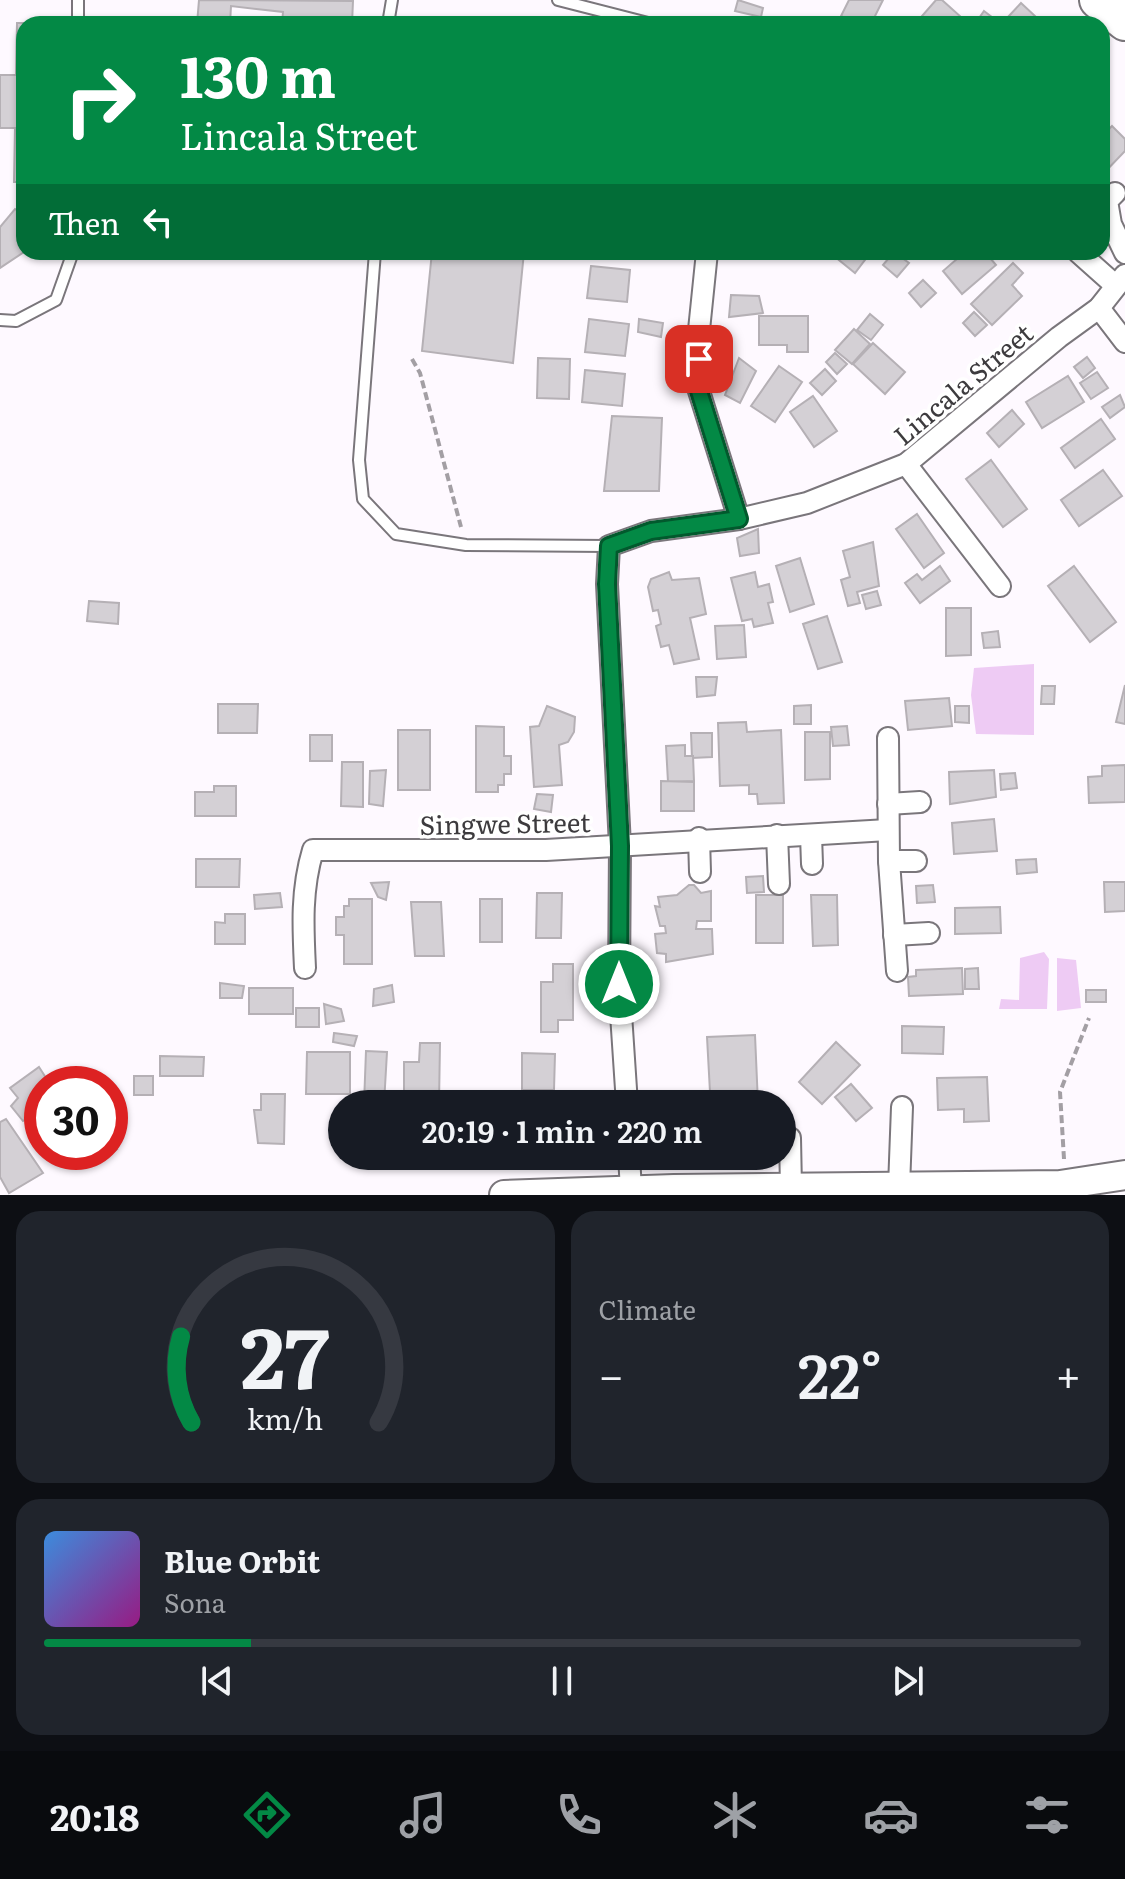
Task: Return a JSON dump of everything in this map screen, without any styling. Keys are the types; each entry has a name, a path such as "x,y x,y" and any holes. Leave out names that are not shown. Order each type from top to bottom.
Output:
{"highway":[{"path":"1098,0 1125,22"}],"main road":[{"path":"504,1195 631,1190 749,1192 791,1188 845,1191 1060,1190 1125,1175"}],"street":[{"path":"1110,198 1115,193"},
{"path":"1110,216 1125,253"},
{"path":"706,260 699,330 698,388 739,519"},
{"path":"1090,260 1120,280"},
{"name":"Lincala Street","path":"609,546 651,531 739,519 807,503 906,464 1099,308 1120,280"},
{"path":"1099,308 1125,342"},
{"path":"906,464 1000,586"},
{"path":"609,546 607,584 620,846 619,984 626,1090"},
{"path":"888,738 889,861 897,971"},
{"path":"888,804 920,802"},
{"name":"Singwe Street","path":"305,968 304,880 313,850 620,846 699,838 888,830"},
{"path":"777,835 779,884"},
{"path":"811,835 812,864"},
{"path":"699,838 700,872"},
{"path":"889,861 916,861"},
{"path":"894,935 929,933"},
{"path":"902,1107 905,1189"},
{"path":"630,1170 631,1190"},
{"path":"791,1170 791,1188"}],"lane":[{"path":"558,0 621,16"},
{"path":"0,320 16,321 56,300 70,260"},
{"path":"374,260 359,460 363,499 396,534 466,545 609,546"}],"path":[{"path":"412,359 420,373 466,545"},
{"path":"1060,1190 1065,1154 1060,1092 1089,1018"}],"shaded area":[{"path":"1034,664 1034,735 976,734 971,695 974,668"},
{"path":"1044,952 1049,959 1047,1009 999,1009 1001,999 1019,1000 1020,958"},
{"path":"1057,958 1076,960 1081,1008 1057,1011"}],"building":[{"path":"199,0 353,1 352,16 283,16 283,12 231,6 230,16 198,16"},
{"path":"738,0 763,8 761,16 735,11"},
{"path":"849,0 883,0 875,16 841,16"},
{"path":"936,0 942,0 960,16 922,16"},
{"path":"1021,3 1035,16 1009,16"},
{"path":"0,75 16,75 16,182 15,128 0,128"},
{"path":"1112,126 1125,139 1125,151 1110,167"},
{"path":"16,210 16,257 0,268 0,227"},
{"path":"431,260 523,260 513,363 422,351"},
{"path":"839,260 865,260 855,273"},
{"path":"887,260 905,260 909,263 897,277 883,265"},
{"path":"956,260 992,260 996,265 962,294 943,271"},
{"path":"1013,263 1023,273 1012,285 1022,296 992,325 971,304"},
{"path":"591,266 630,270 627,302 587,298"},
{"path":"923,280 936,293 921,307 909,293"},
{"path":"731,295 759,296 763,313 729,317"},
{"path":"974,312 987,325 975,336 963,323"},
{"path":"870,314 883,325 871,340 857,330"},
{"path":"759,316 808,316 808,352 787,352 787,345 759,345"},
{"path":"589,319 629,324 625,356 585,352"},
{"path":"639,319 663,323 661,337 638,332"},
{"path":"854,329 870,344 852,364 835,350"},
{"path":"873,343 905,372 885,394 853,364"},
{"path":"835,353 847,364 837,374 826,362"},
{"path":"1087,357 1095,368 1083,378 1074,367"},
{"path":"538,358 570,359 569,399 537,398"},
{"path":"739,358 756,371 740,403 725,395"},
{"path":"779,366 802,382 775,422 751,406"},
{"path":"825,369 836,381 822,395 810,383"},
{"path":"585,370 625,374 622,406 582,402"},
{"path":"1097,372 1108,388 1091,399 1080,383"},
{"path":"1068,376 1084,402 1042,428 1026,402"},
{"path":"1120,395 1125,407 1110,418 1102,407"},
{"path":"813,396 837,431 814,447 790,412"},
{"path":"1012,410 1024,424 999,447 987,433"},
{"path":"612,416 662,418 659,491 604,491"},
{"path":"1101,419 1115,439 1075,468 1061,448"},
{"path":"991,460 1027,509 1003,527 966,479"},
{"path":"1103,470 1122,496 1079,526 1061,500"},
{"path":"917,514 944,553 924,568 896,529"},
{"path":"758,529 759,553 740,556 737,538"},
{"path":"873,542 879,586 857,592 860,603 848,606 841,580 850,577 843,551"},
{"path":"800,558 814,604 790,612 776,566"},
{"path":"940,566 950,581 920,603 905,583 917,574 922,580"},
{"path":"1074,566 1116,622 1090,642 1048,586"},
{"path":"669,572 672,580 699,578 706,614 690,618 699,659 674,664 669,645 661,647 656,626 661,624 658,610 653,611 648,587 651,579"},
{"path":"755,572 758,587 769,584 773,602 768,603 773,623 754,627 752,619 742,621 731,578"},
{"path":"877,591 881,605 866,609 862,595"},
{"path":"89,601 119,603 118,624 87,621"},
{"path":"946,608 971,608 971,655 946,656"},
{"path":"827,616 842,662 818,669 803,624"},
{"path":"744,625 746,657 717,659 715,626"},
{"path":"998,631 1000,647 984,648 982,633"},
{"path":"696,677 717,677 715,695 697,697"},
{"path":"1125,685 1125,724 1116,722"},
{"path":"1042,686 1055,686 1054,704 1041,704"},
{"path":"949,698 952,726 908,730 905,701"},
{"path":"218,704 258,704 257,733 218,733"},
{"path":"811,705 811,724 794,724 794,706"},
{"path":"547,706 575,717 574,732 568,742 559,745 562,785 534,787 530,727 539,726"},
{"path":"955,706 969,706 969,723 955,722"},
{"path":"746,722 747,732 781,730 784,803 758,804 757,794 749,794 749,785 720,786 718,723"},
{"path":"476,726 504,727 504,756 511,756 511,774 504,774 504,785 498,785 498,792 476,792"},
{"path":"847,726 849,745 833,746 831,727"},
{"path":"398,730 430,730 430,790 398,790"},
{"path":"805,732 830,732 830,779 805,780"},
{"path":"691,733 712,733 712,757 692,758"},
{"path":"310,735 332,735 332,761 310,761"},
{"path":"685,745 685,756 693,756 694,781 668,782 666,746"},
{"path":"342,762 363,762 363,807 341,806"},
{"path":"1125,765 1125,802 1089,803 1088,777 1102,776 1102,766"},
{"path":"386,770 383,806 369,804 370,771"},
{"path":"994,770 996,797 950,804 949,772"},
{"path":"1015,773 1017,788 1001,790 1000,774"},
{"path":"661,781 694,782 694,811 661,811"},
{"path":"214,786 236,786 236,816 195,816 195,792 214,792"},
{"path":"537,794 553,795 551,812 534,809"},
{"path":"994,819 997,851 954,854 952,823"},
{"path":"196,859 240,859 239,887 196,887"},
{"path":"1036,859 1037,872 1017,874 1016,860"},
{"path":"763,876 764,892 747,893 746,877"},
{"path":"389,882 386,900 378,897 371,883"},
{"path":"1104,882 1125,882 1125,911 1105,912"},
{"path":"689,885 694,885 701,893 711,891 711,921 697,921 696,929 712,929 713,954 666,962 666,954 657,953 655,934 666,933 665,926 660,926 655,906 660,907 658,897 677,895"},
{"path":"933,885 935,902 917,903 916,886"},
{"path":"280,893 282,907 255,909 254,895"},
{"path":"537,893 562,893 561,938 536,938"},
{"path":"756,895 783,895 783,943 756,943"},
{"path":"811,895 837,895 838,945 813,946"},
{"path":"349,899 372,899 372,964 344,964 344,935 336,935 336,917 344,917 344,906 349,906"},
{"path":"480,899 502,899 502,942 480,942"},
{"path":"411,902 441,902 444,956 415,956"},
{"path":"1000,907 1001,933 955,934 955,908"},
{"path":"225,914 245,914 245,944 215,944 215,922 225,923"},
{"path":"553,964 573,964 573,1020 558,1020 558,1032 541,1032 541,982 553,982"},
{"path":"962,968 963,994 909,996 908,977 916,976 916,970"},
{"path":"978,968 979,989 965,989 965,969"},
{"path":"220,983 244,986 242,998 220,998"},
{"path":"392,985 394,1002 373,1006 374,989"},
{"path":"249,988 293,988 293,1014 249,1014"},
{"path":"1086,990 1106,990 1106,1002 1086,1002"},
{"path":"324,1004 341,1009 344,1021 326,1024"},
{"path":"296,1008 319,1008 319,1027 296,1027"},
{"path":"902,1026 944,1027 943,1054 902,1053"},
{"path":"334,1033 357,1036 354,1046 333,1042"},
{"path":"755,1035 757,1090 710,1090 707,1037"},
{"path":"836,1042 860,1065 822,1104 799,1082"},
{"path":"420,1043 440,1043 439,1090 404,1090 404,1062 419,1062"},
{"path":"366,1051 387,1052 385,1090 365,1090"},
{"path":"307,1052 350,1052 350,1090 306,1094"},
{"path":"522,1053 555,1054 554,1090 522,1090"},
{"path":"160,1056 204,1057 203,1076 160,1076"},
{"path":"134,1076 153,1076 153,1095 134,1095"},
{"path":"987,1077 989,1121 964,1122 964,1109 938,1110 937,1078"},
{"path":"24,1078 23,1121 11,1106 18,1098 10,1088"},
{"path":"851,1084 872,1108 856,1121 835,1097"},
{"path":"261,1094 285,1094 284,1144 258,1143 254,1110 261,1110"},
{"path":"6,1119 24,1145 24,1170 41,1170 43,1173 9,1193 0,1177 0,1122"}],"route":[{"path":"619,984 620,846 607,584 609,546 651,531 739,519 698,388 699,359"}]}
